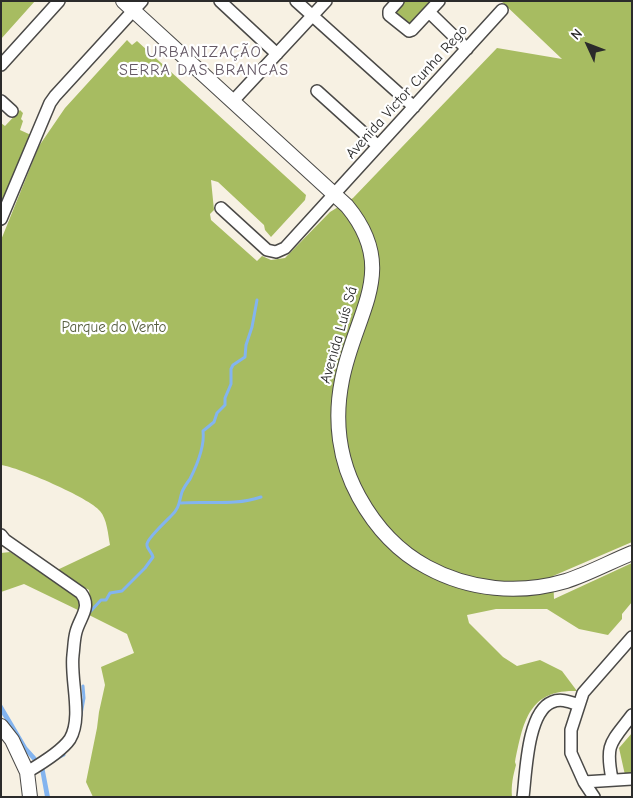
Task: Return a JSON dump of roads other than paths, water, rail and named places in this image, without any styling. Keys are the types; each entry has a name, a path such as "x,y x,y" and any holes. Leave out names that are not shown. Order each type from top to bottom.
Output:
{"street":[{"path":"1,65 59,1"},
{"name":"Avenida Luís Sá","path":"123,1 138,6 233,101 334,194 359,220 365,231 371,247 373,276 342,378 338,421 343,456 353,487 378,526 419,563 440,574 469,584 498,588 528,588 566,581 632,553"},
{"path":"220,1 277,54"},
{"path":"296,1 414,107"},
{"path":"233,101 326,1"},
{"path":"398,1 389,11 389,15 407,31 412,30 439,1"},
{"path":"1,219 50,103 138,6"},
{"name":"Avenida Victor Cunha Rego","path":"221,208 267,250 276,252 285,248 502,10"},
{"path":"429,12 467,49"},
{"path":"316,91 378,146"},
{"path":"1,101 12,111"},
{"path":"1,535 5,540 81,593 86,599 84,613 76,632 73,658 76,714 71,737 59,750 31,769"},
{"path":"594,797 584,782 571,753 571,730 583,693 632,638"},
{"path":"523,797 527,756 538,717 543,708 552,702 561,700 579,705"},
{"path":"612,779 608,760 609,749 632,715"},
{"path":"1,726 31,769 30,797"},
{"path":"584,782 632,779"}],"water":[{"path":"1,703 27,747 44,766 50,797 45,797 40,769 23,749 1,713"}],"waterway":[{"path":"89,613 101,600 106,600 110,593 122,591 153,557 147,544 176,510 183,490 200,456 203,431 214,422 217,413 225,405 225,398 231,384 231,369 233,365 245,357 257,300"},
{"path":"181,503 231,502 261,497"},
{"path":"80,720 84,698 83,686"},
{"path":"56,759 64,755"}],"district":[{"name":"URBANIZAÇÃO SERRA DAS BRANCAS","path":"204,61"}],"park label":[{"name":"Parque do Vento","path":"114,328"}]}
